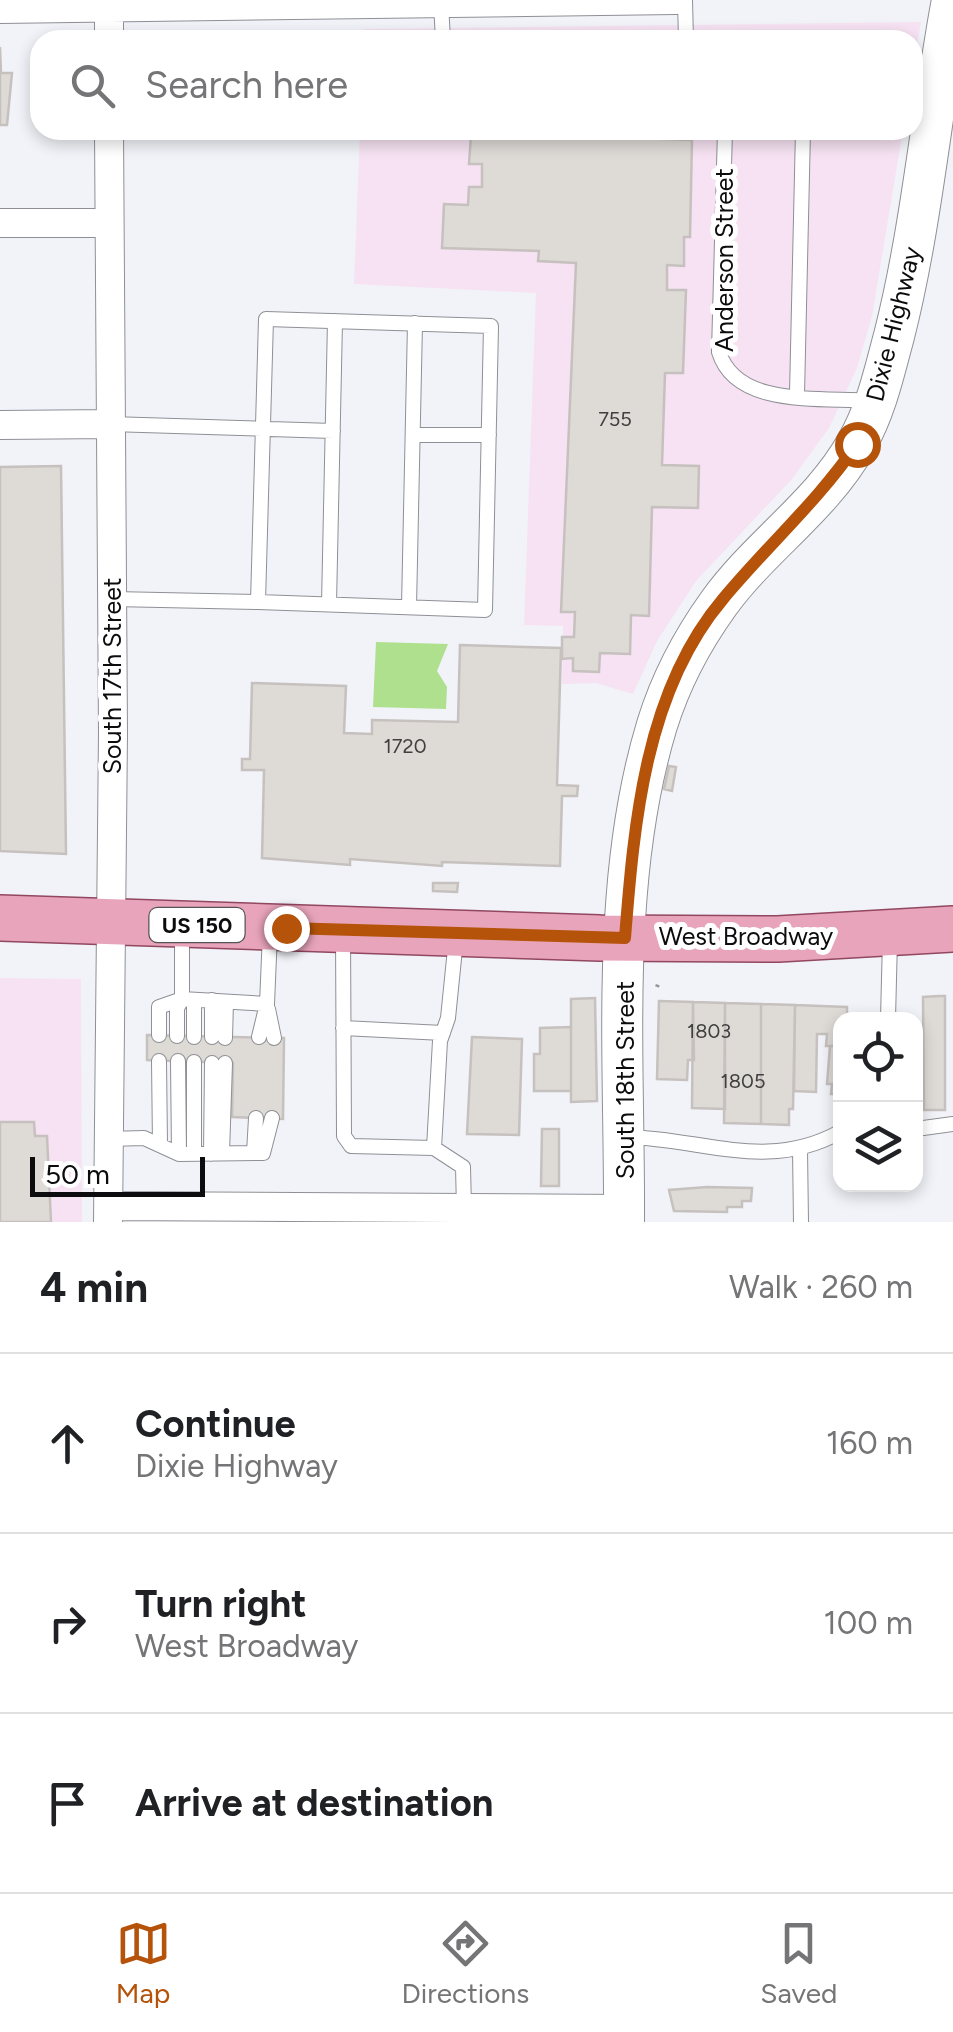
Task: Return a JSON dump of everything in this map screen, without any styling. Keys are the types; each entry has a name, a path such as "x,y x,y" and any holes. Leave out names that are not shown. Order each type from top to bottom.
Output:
{"main road":[{"name":"West Broadway","path":"0,918 625,938 778,939 953,929"}],"street":[{"path":"0,8 676,0"},
{"name":"Dixie Highway","path":"625,938 643,782 658,722 685,659 720,602 828,487 857,444 877,401 912,258 952,0"},
{"path":"108,30 109,4"},
{"name":"South 17th Street","path":"108,140 112,600 108,1214"},
{"path":"0,223 108,223"},
{"path":"0,425 110,424"},
{"name":"South 18th Street","path":"624,1216 625,938"},
{"path":"108,1214 464,1208 624,1216"}],"lane":[{"path":"686,0 686,30"},
{"path":"442,3 443,30"},
{"name":"Anderson Street","path":"725,140 719,352 724,368 736,382 763,394 877,401"},
{"path":"796,394 804,140"},
{"path":"112,600 485,610 492,326 266,319 258,602"},
{"path":"330,604 335,321"},
{"path":"408,608 415,324"},
{"path":"110,424 333,431"},
{"path":"412,434 489,435"},
{"path":"182,924 194,1037"},
{"path":"266,1038 270,928"},
{"path":"343,930 344,1136 348,1144 434,1148 463,1167 464,1208"},
{"path":"888,1012 890,933"},
{"path":"434,1148 456,934"},
{"path":"177,1036 178,1008 188,999"},
{"path":"158,1036 159,1007 188,999 267,1004"},
{"path":"218,1038 219,1001"},
{"path":"343,1028 443,1033"},
{"path":"159,1060 160,1145"},
{"path":"178,1061 186,1154"},
{"path":"186,1154 194,1062"},
{"path":"217,1154 219,1063"},
{"path":"256,1118 258,1153"},
{"path":"258,1153 272,1118"},
{"path":"923,1128 953,1124"},
{"path":"624,1137 674,1138 735,1151 800,1150 833,1135"},
{"path":"108,1139 144,1138 186,1154 258,1153"},
{"path":"800,1150 801,1222"}],"shaded area":[{"path":"921,22 920,30 363,29"},
{"path":"360,140 901,140 872,316 857,368 829,428 792,479 696,581 657,641 633,694 596,683 562,684 563,626 524,625 536,293 354,284"},
{"path":"0,978 81,979 82,1222 0,1222"}],"green space":[{"path":"376,642 448,644 437,671 447,687 446,709 373,707"}],"building":[{"path":"0,47 1,73 12,73 7,125 0,125"},
{"path":"471,140 692,140 690,237 684,237 684,266 667,265 667,290 686,290 683,373 665,373 662,465 699,466 698,508 652,507 649,616 631,615 630,654 600,653 599,672 573,671 573,658 562,659 562,637 574,637 575,612 561,612 576,263 538,261 539,251 442,248 444,204 468,205 469,187 482,187 482,164 469,164"},
{"path":"61,466 66,854 0,851 0,467"},
{"path":"460,645 561,648 557,785 578,786 577,796 562,796 560,866 442,862 442,866 350,859 350,865 262,858 264,770 242,770 242,759 250,759 252,683 346,686 344,733 372,734 372,720 458,722"},
{"path":"669,766 676,767 672,791 664,789"},
{"path":"433,883 458,883 457,892 433,891"},
{"path":"945,996 945,1110 924,1110 923,997"},
{"path":"595,998 597,1101 571,1102 571,999"},
{"path":"659,1001 693,1002 694,1060 688,1060 687,1080 657,1079"},
{"path":"693,1002 725,1003 725,1109 692,1108"},
{"path":"725,1003 761,1004 761,1124 724,1123"},
{"path":"761,1004 795,1005 793,1109 789,1109 789,1125 761,1124"},
{"path":"795,1005 847,1007 847,1012 833,1012 833,1046 826,1046 827,1034 817,1034 816,1092 794,1091"},
{"path":"571,1027 571,1091 534,1091 534,1054 540,1054 540,1028"},
{"path":"147,1035 284,1038 283,1119 232,1117 233,1063 147,1060"},
{"path":"472,1037 522,1039 519,1135 467,1134"},
{"path":"833,1046 833,1094 832,1084 827,1084"},
{"path":"0,1122 34,1122 35,1136 47,1136 51,1222 0,1222"},
{"path":"542,1129 559,1129 559,1186 541,1186"},
{"path":"752,1188 751,1201 742,1201 742,1207 727,1207 727,1212 674,1211 669,1190"}],"route":[{"path":"286,928 625,938 643,782 658,722 685,659 720,602 828,487 857,444"}]}
